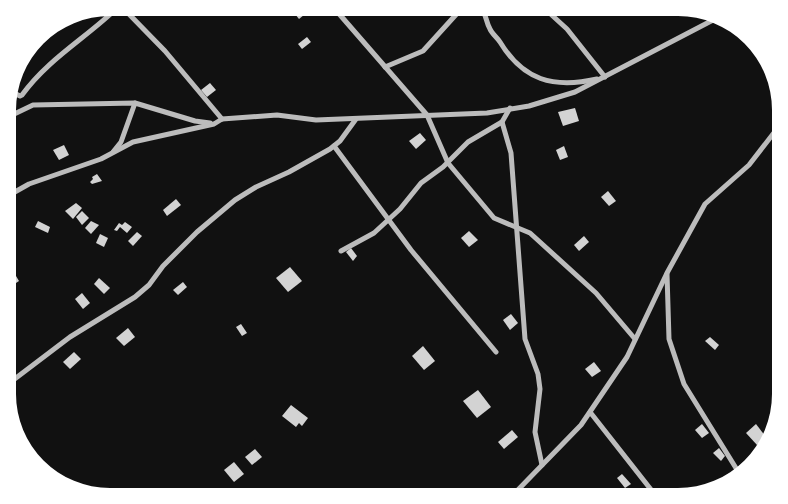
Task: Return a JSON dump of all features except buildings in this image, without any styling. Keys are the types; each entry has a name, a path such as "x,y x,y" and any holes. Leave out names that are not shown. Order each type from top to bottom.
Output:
{"street":[{"path":"18,95 22,95 41,71 107,16"},
{"path":"131,16 165,51 222,119"},
{"path":"341,16 427,115 448,162 494,218 530,233 596,293 635,339"},
{"path":"385,67 423,51 455,16"},
{"path":"485,16 490,29 512,61 523,71 536,78 569,83 606,77"},
{"path":"556,16 606,77"},
{"path":"16,191 29,184 112,155 141,140 214,124 222,119 276,115 297,119 356,119 487,113 557,98 575,92 606,77 710,22"},
{"path":"16,113 33,105 135,103 195,121 214,124"},
{"path":"112,155 122,142 135,103"},
{"path":"341,251 374,233 421,184 448,162 468,142 502,122 510,108"},
{"path":"16,378 70,338 134,297 149,285 163,266 197,232 236,200 256,186 289,172 334,146 356,119"},
{"path":"502,122 511,153 525,339 539,381 535,432 542,465"},
{"path":"520,488 581,425 627,357 667,274 706,204 749,165 772,135"},
{"path":"334,146 388,220 496,352"},
{"path":"667,274 669,339 684,384 736,467"},
{"path":"590,412 650,488"}]}
